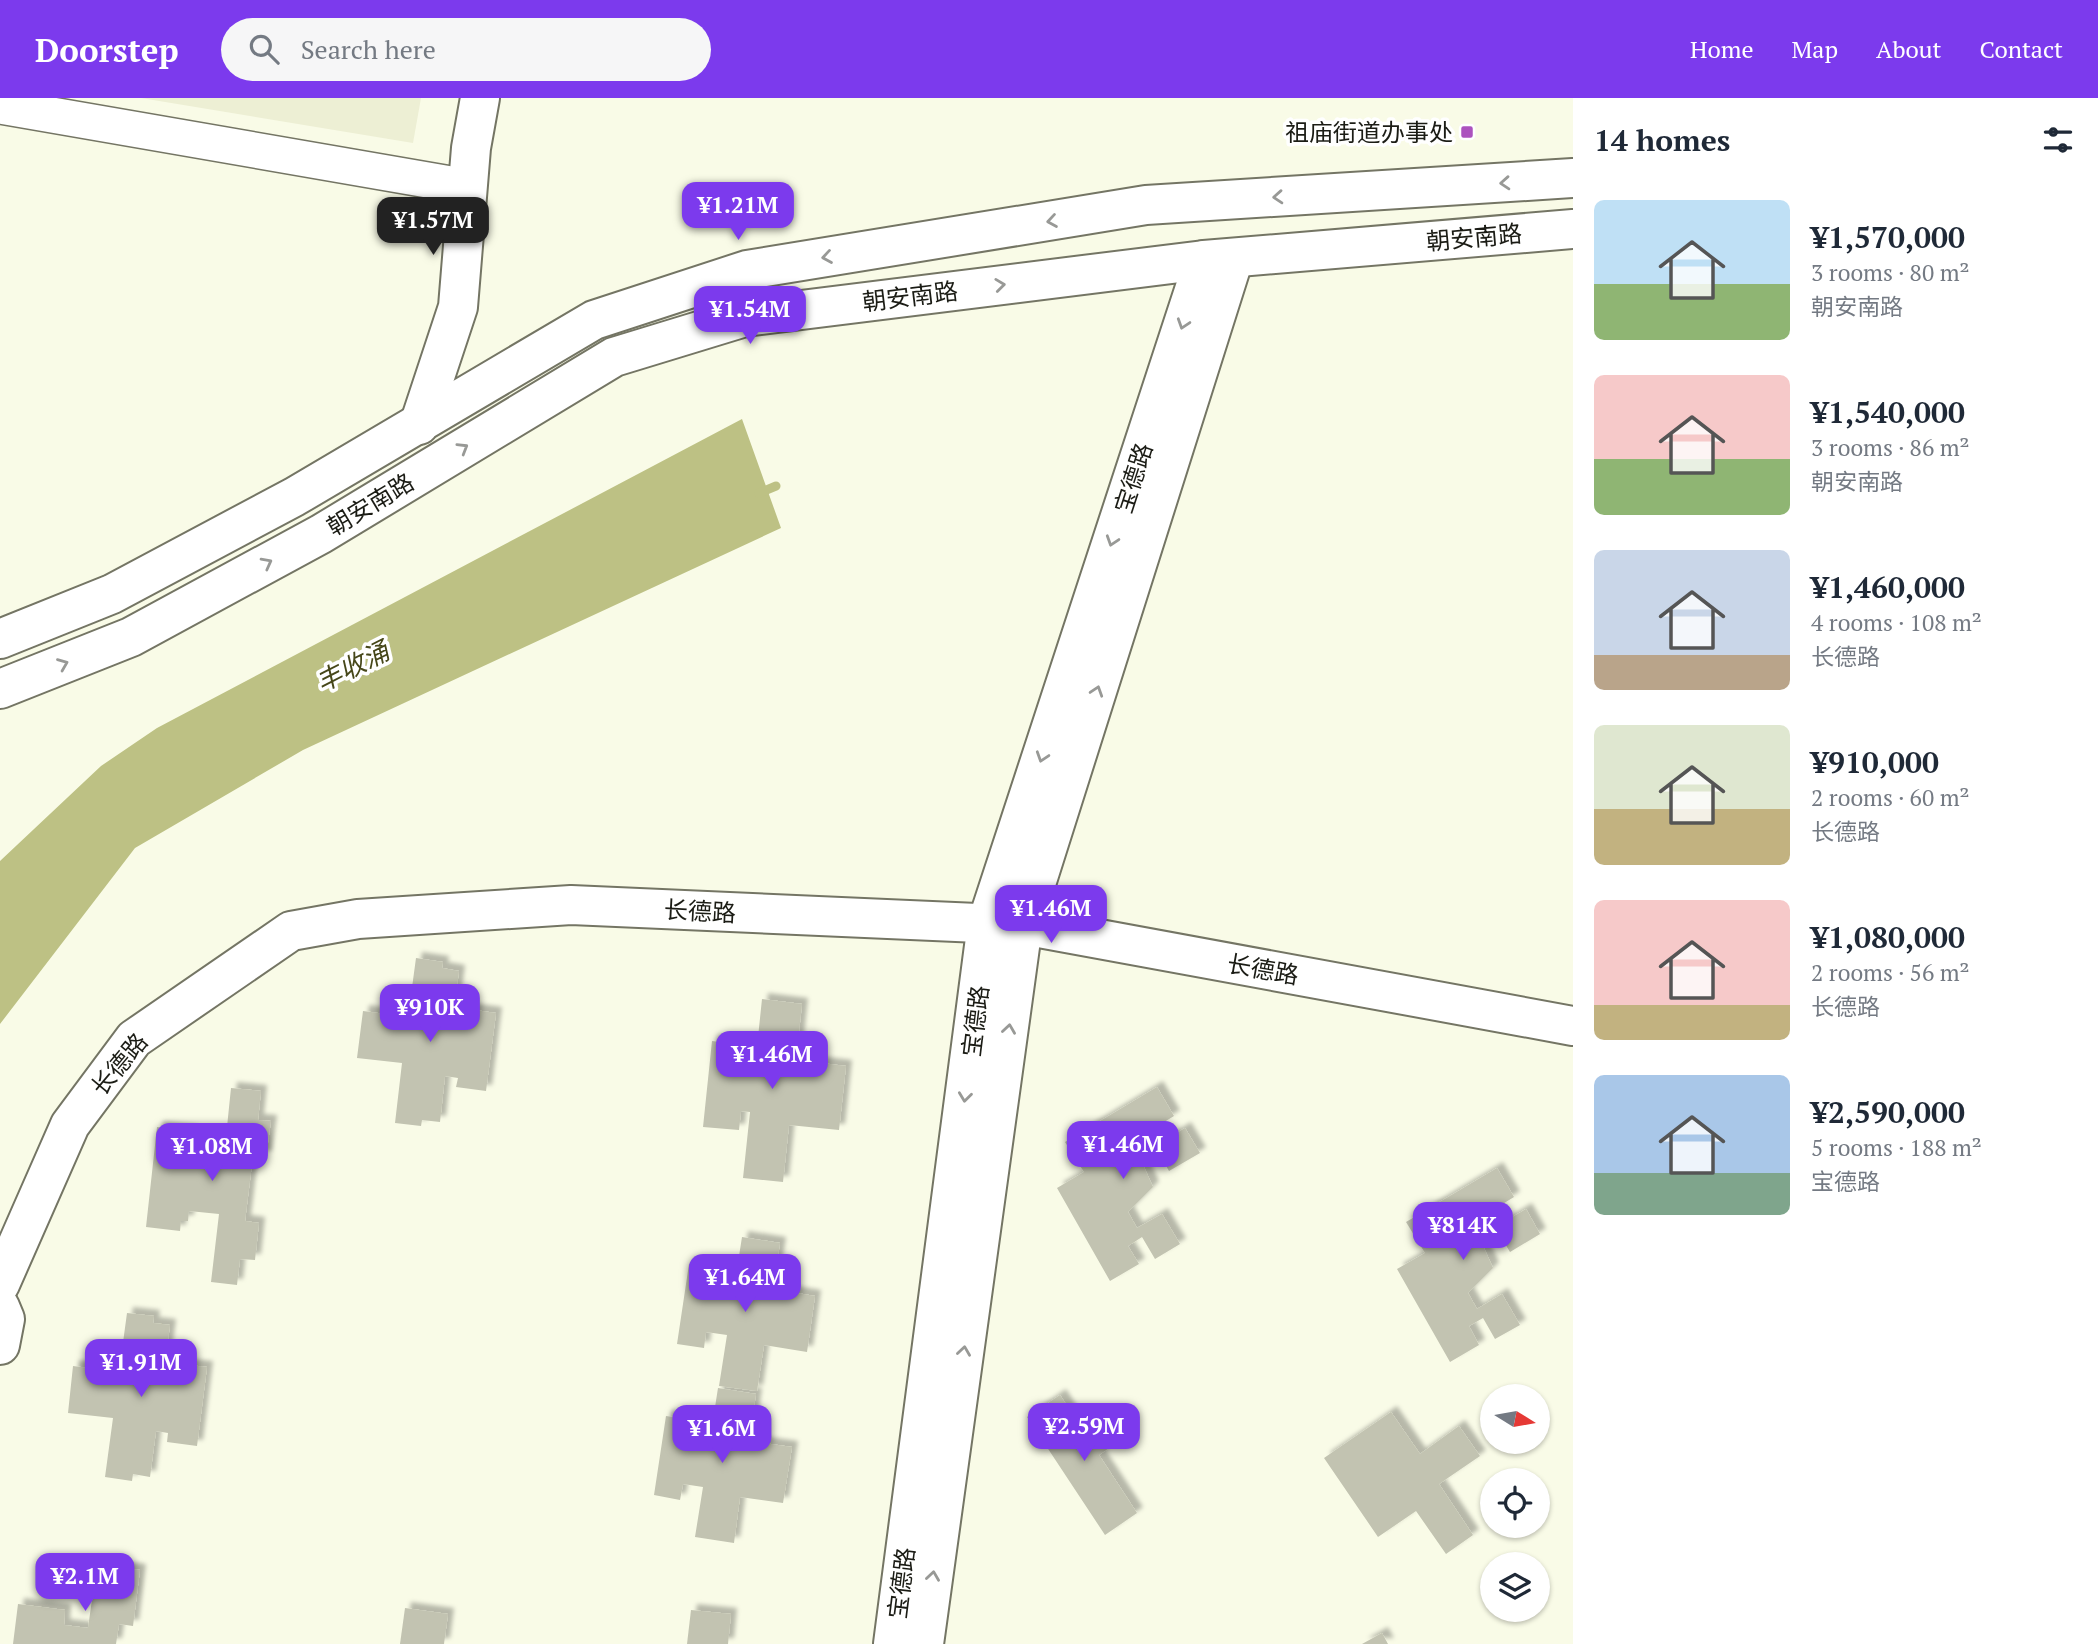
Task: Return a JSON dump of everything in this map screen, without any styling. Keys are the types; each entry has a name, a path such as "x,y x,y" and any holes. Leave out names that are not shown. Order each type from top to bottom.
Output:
{"street":[{"path":"419,425 458,307 468,187 480,98"},
{"path":"0,106 468,187"},
{"name":"朝安南路","path":"0,639 113,594 294,497 594,320 747,270 1146,205 1573,178"},
{"name":"朝安南路","path":"0,690 131,636 298,547 614,357 745,317 1219,259 1573,229"},
{"name":"宝德路","path":"893,1644 1005,924 1219,259"},
{"name":"长德路","path":"0,1284 70,1125 134,1039 291,931 358,919 571,905 1005,924 1573,1026"},
{"name":"宝德路","path":"924,1644 1005,924"},
{"path":"0,1307 5,1320 0,1345"}],"shaded area":[{"path":"141,98 421,98 413,143"}],"water":[{"path":"742,419 781,528 303,750 135,848 0,1024 0,861 101,766 157,728"}],"building":[{"path":"416,958 443,962 442,968 459,971 453,1017 467,1018 468,1009 496,1013 486,1091 456,1087 458,1078 445,1076 440,1122 422,1120 421,1126 395,1123 402,1063 357,1058 363,1011 408,1017"},
{"path":"762,999 802,1004 796,1060 846,1066 839,1130 789,1125 783,1182 743,1178 750,1112 741,1111 739,1130 703,1127 712,1041 746,1045 744,1065 755,1066"},
{"path":"1157,1087 1174,1116 1156,1127 1164,1141 1185,1128 1200,1153 1169,1171 1155,1146 1139,1156 1153,1187 1128,1212 1137,1228 1162,1214 1180,1244 1155,1259 1142,1237 1128,1246 1139,1264 1110,1281 1057,1188 1084,1172 1065,1142"},
{"path":"231,1088 261,1091 258,1120 271,1121 266,1157 253,1156 245,1221 259,1223 255,1260 240,1259 237,1285 211,1282 219,1214 189,1211 188,1221 181,1221 180,1231 146,1227 157,1127 192,1131 191,1142 198,1142 197,1153 224,1156"},
{"path":"1497,1168 1514,1197 1496,1208 1504,1222 1526,1209 1540,1234 1510,1252 1495,1227 1479,1237 1493,1268 1468,1293 1477,1309 1502,1294 1520,1325 1495,1339 1483,1318 1469,1326 1479,1345 1450,1362 1397,1269 1425,1253 1406,1222"},
{"path":"742,1237 780,1243 773,1289 815,1296 807,1352 764,1345 757,1391 719,1386 727,1335 706,1332 704,1348 677,1344 689,1264 717,1269 715,1284 734,1288"},
{"path":"127,1313 154,1316 153,1323 170,1325 164,1371 178,1373 179,1364 207,1367 197,1446 167,1442 168,1433 156,1431 150,1477 133,1474 132,1481 105,1477 113,1418 68,1413 73,1366 119,1372"},
{"path":"718,1388 756,1394 749,1441 792,1447 783,1503 740,1497 734,1543 695,1537 703,1487 683,1484 680,1500 654,1495 666,1416 693,1420 691,1436 710,1439"},
{"path":"1060,1395 1090,1441 1113,1425 1122,1439 1099,1455 1137,1513 1105,1535 1027,1417"},
{"path":"1391,1412 1420,1454 1459,1426 1480,1456 1439,1484 1473,1535 1446,1554 1416,1511 1378,1537 1324,1458"},
{"path":"97,1564 140,1570 133,1626 119,1624 116,1644 13,1644 18,1604 65,1610 64,1625 88,1628"},
{"path":"405,1608 448,1614 444,1644 400,1644"},
{"path":"691,1610 731,1614 728,1644 687,1644"},
{"path":"1382,1633 1388,1644 1362,1644"}],"waterway":[{"name":"丰收涌","path":"759,493 776,486"}],"place":[{"name":"祖庙街道办事处","path":"1467,132"}]}
